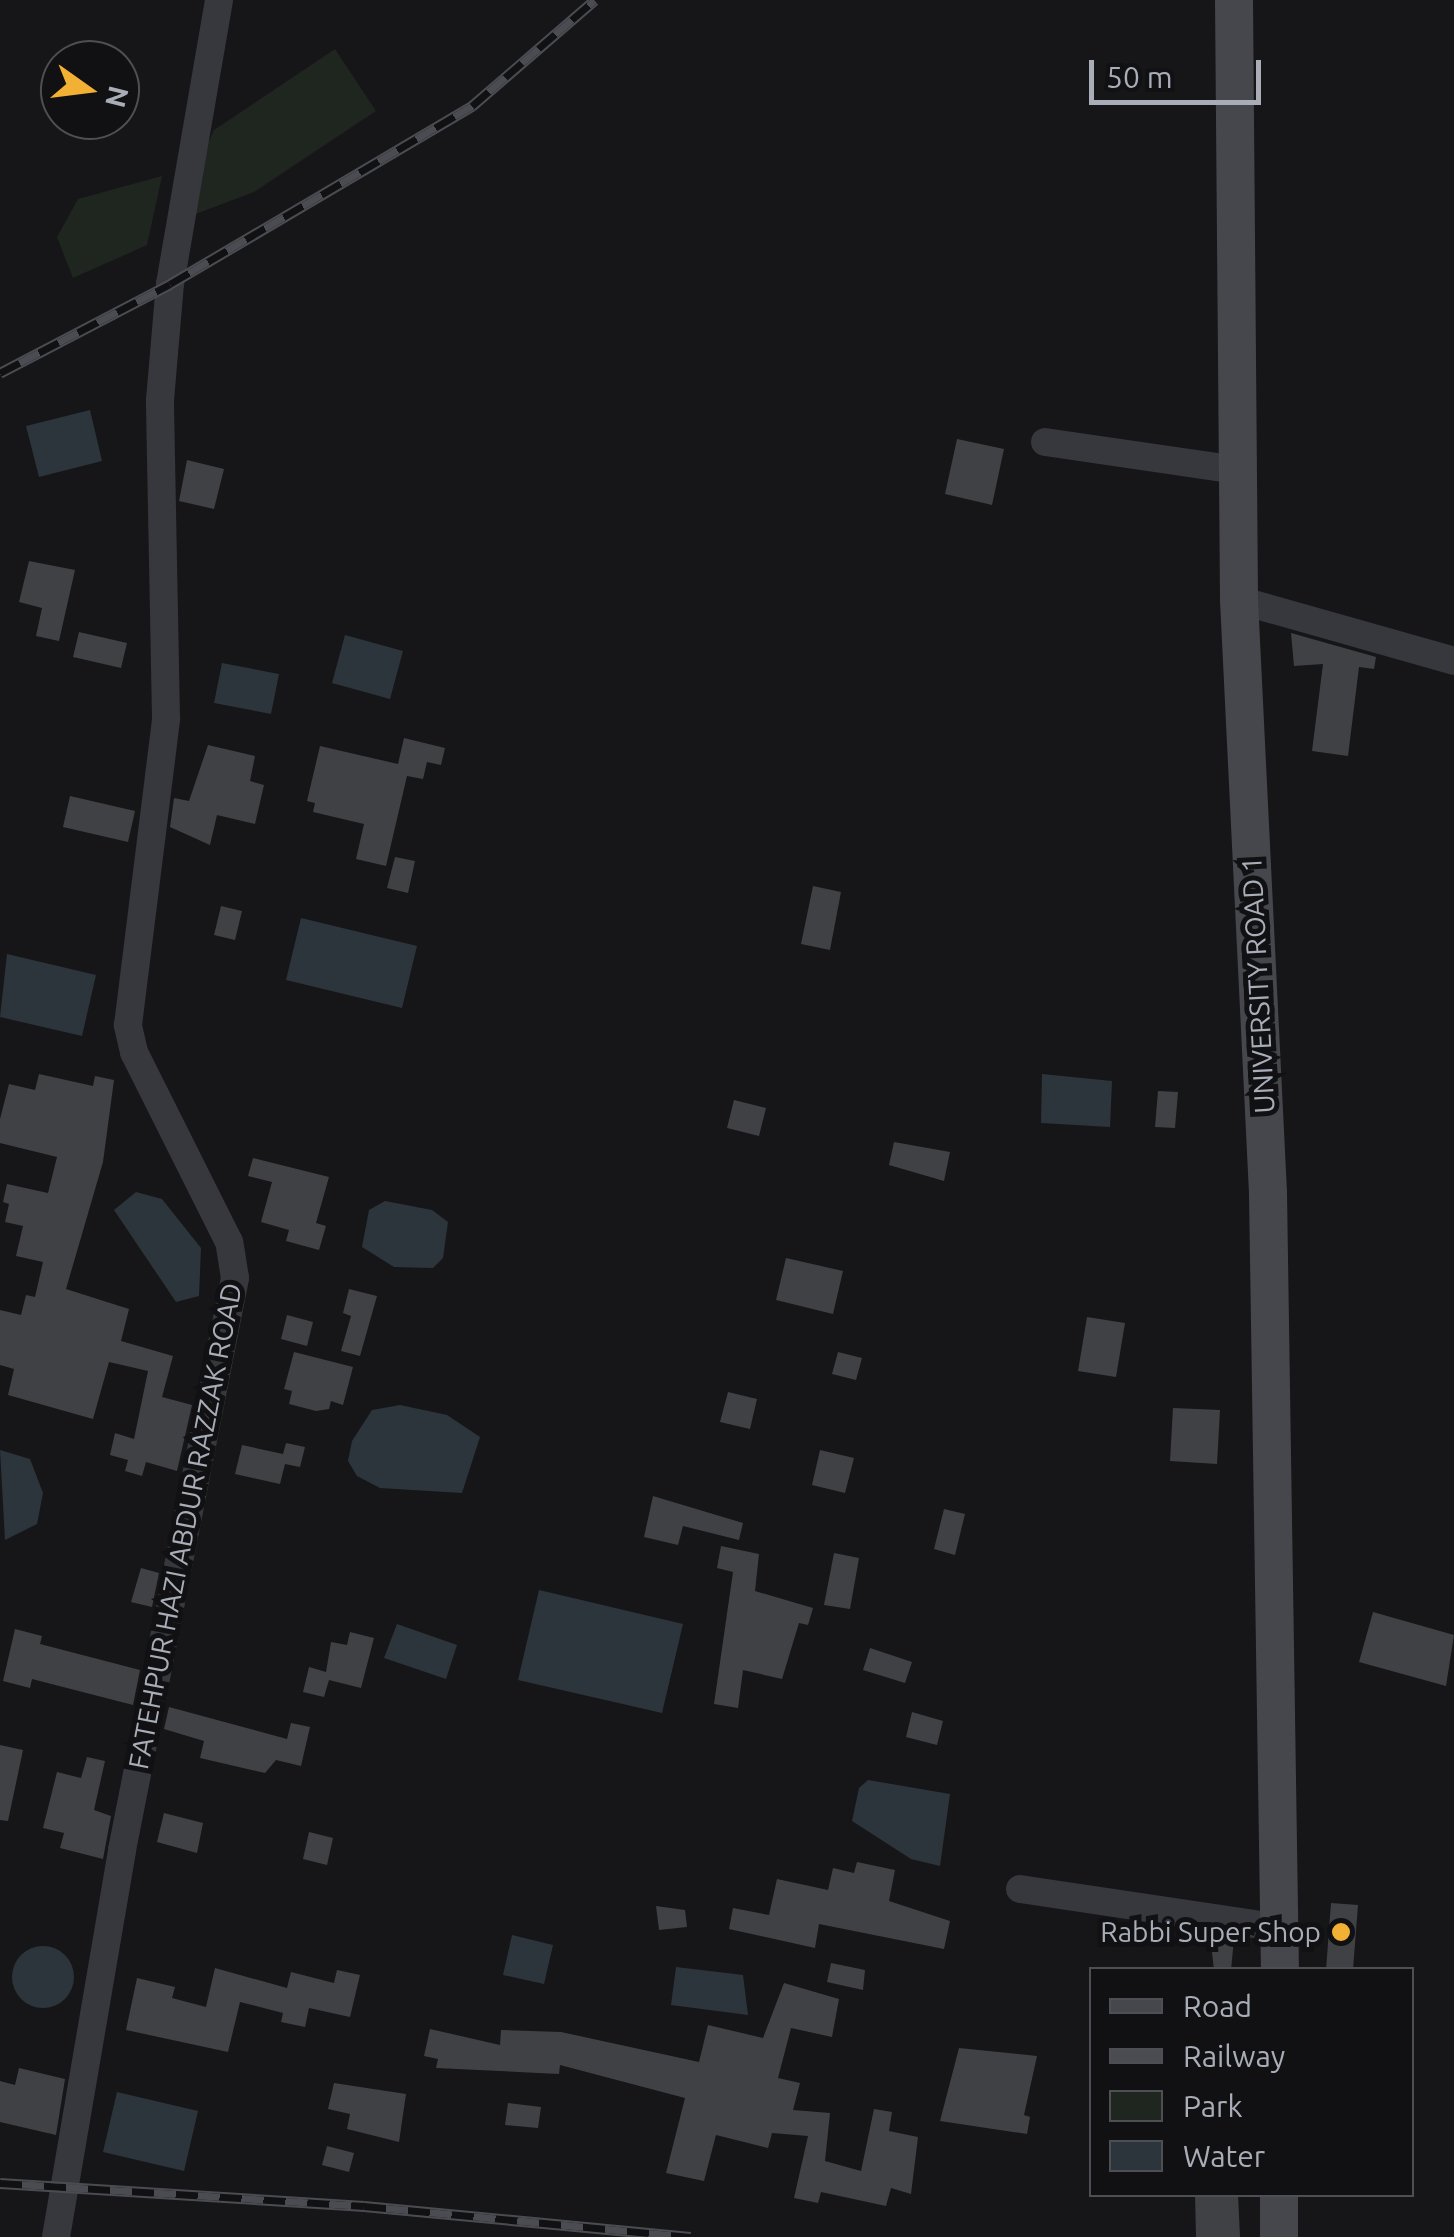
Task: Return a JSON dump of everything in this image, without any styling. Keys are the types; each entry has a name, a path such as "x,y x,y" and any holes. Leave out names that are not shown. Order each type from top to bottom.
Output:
{"main road":[{"name":"UNIVERSITY ROAD 1","path":"1234,0 1240,600 1268,1194 1280,1967"},
{"path":"1279,2197 1279,2237"}],"street":[{"name":"FATEHPUR HAZI ABDUR RAZZAK ROAD","path":"56,2237 122,1850 236,1278 229,1242 134,1052 128,1025 166,718 160,400 167,322 219,0"},
{"path":"1045,442 1238,470"},
{"path":"1240,600 1454,661"},
{"path":"1020,1889 1280,1928"}],"green space":[{"path":"335,49 376,111 254,192 193,215 198,166 214,130"},
{"path":"162,176 147,245 73,278 57,237 78,199"}],"water":[{"path":"90,410 102,461 39,477 26,426"},
{"path":"345,635 403,651 390,699 332,683"},
{"path":"222,663 279,674 271,714 214,703"},
{"path":"301,918 417,946 402,1008 286,980"},
{"path":"7,954 96,975 82,1036 0,1017"},
{"path":"1042,1074 1112,1081 1110,1127 1041,1123"},
{"path":"136,1192 162,1199 201,1248 199,1296 176,1302 114,1210"},
{"path":"385,1201 432,1210 448,1222 443,1258 433,1268 394,1267 362,1247 369,1210"},
{"path":"400,1405 447,1415 480,1437 462,1493 380,1488 357,1476 348,1461 352,1441 372,1410"},
{"path":"0,1450 30,1459 43,1493 37,1524 5,1540"},
{"path":"539,1590 683,1624 662,1713 518,1680"},
{"path":"397,1624 457,1645 446,1679 384,1658"},
{"path":"868,1780 950,1794 940,1866 911,1859 852,1821 859,1788"},
{"path":"512,1935 553,1945 544,1984 503,1975"},
{"path":"43,1946 65,1955 74,1977 65,1999 43,2008 21,1999 12,1977 21,1955"},
{"path":"676,1967 743,1975 748,2015 671,2005"},
{"path":"117,2092 198,2111 184,2171 103,2152"}],"building":[{"path":"957,439 1004,449 992,505 945,494"},
{"path":"187,460 224,469 214,509 179,501"},
{"path":"29,561 75,570 59,641 36,636 42,608 19,602"},
{"path":"79,632 127,643 121,668 73,657"},
{"path":"1291,633 1376,657 1374,669 1359,667 1348,756 1312,751 1323,664 1294,666"},
{"path":"404,738 445,748 441,765 427,762 423,779 407,776 386,866 356,859 364,824 313,812 315,803 307,801 320,746 398,764"},
{"path":"208,745 255,756 250,781 264,785 255,824 217,815 210,845 170,827 174,798 189,801"},
{"path":"70,796 135,811 128,842 63,827"},
{"path":"395,857 415,861 408,893 387,888"},
{"path":"813,886 841,892 830,950 801,944"},
{"path":"221,906 242,911 235,940 214,935"},
{"path":"39,1074 93,1086 95,1076 114,1080 103,1162 66,1289 129,1309 121,1341 173,1356 162,1397 192,1405 177,1471 146,1462 142,1476 125,1471 128,1460 110,1455 115,1433 134,1439 148,1371 109,1362 93,1419 8,1395 14,1369 0,1365 0,1310 21,1315 26,1295 35,1297 43,1262 16,1256 23,1226 5,1222 9,1204 3,1202 7,1184 48,1193 57,1157 0,1143 0,1119 9,1084 35,1090"},
{"path":"1158,1091 1178,1092 1175,1128 1155,1127"},
{"path":"734,1100 766,1108 759,1136 727,1128"},
{"path":"894,1142 950,1152 944,1181 889,1165"},
{"path":"253,1158 329,1177 316,1223 326,1226 319,1250 286,1241 289,1230 261,1222 272,1182 248,1176"},
{"path":"786,1258 843,1271 833,1314 776,1300"},
{"path":"349,1289 377,1296 360,1356 341,1351 351,1316 343,1313"},
{"path":"287,1315 313,1322 307,1346 281,1339"},
{"path":"1087,1317 1125,1323 1116,1377 1078,1371"},
{"path":"294,1352 353,1367 343,1405 331,1401 329,1409 316,1411 289,1404 292,1391 284,1389"},
{"path":"838,1352 862,1358 856,1380 832,1374"},
{"path":"728,1392 757,1399 750,1429 720,1422"},
{"path":"1173,1408 1220,1410 1217,1464 1170,1461"},
{"path":"286,1443 305,1447 300,1467 285,1464 280,1484 235,1474 242,1445 283,1454"},
{"path":"820,1450 854,1458 845,1493 812,1485"},
{"path":"653,1496 743,1523 739,1540 683,1526 678,1545 644,1537"},
{"path":"944,1509 965,1514 955,1555 934,1549"},
{"path":"721,1546 759,1554 755,1591 813,1608 808,1625 799,1623 782,1679 743,1670 738,1708 714,1704 733,1572 717,1568"},
{"path":"834,1553 859,1558 850,1609 824,1605"},
{"path":"141,1568 159,1573 152,1607 131,1602"},
{"path":"1373,1612 1454,1635 1446,1686 1359,1662"},
{"path":"15,1629 42,1636 40,1644 140,1670 133,1705 32,1679 30,1688 3,1681"},
{"path":"350,1632 374,1638 361,1688 329,1680 324,1697 303,1692 309,1667 326,1672 331,1642 347,1645"},
{"path":"870,1648 912,1662 905,1683 863,1670"},
{"path":"169,1707 287,1739 291,1723 310,1727 301,1766 276,1760 265,1773 200,1758 204,1741 164,1729"},
{"path":"912,1712 943,1721 937,1745 906,1737"},
{"path":"0,1745 23,1750 8,1821 0,1820"},
{"path":"87,1757 105,1761 94,1810 111,1816 103,1859 60,1848 64,1833 43,1828 57,1772 81,1778"},
{"path":"164,1813 203,1823 197,1853 157,1842"},
{"path":"309,1832 333,1838 327,1865 303,1859"},
{"path":"857,1862 895,1870 889,1901 950,1921 944,1949 819,1924 815,1948 729,1929 733,1908 769,1915 777,1879 828,1890 833,1868 854,1873"},
{"path":"1331,1903 1358,1905 1353,1967 1326,1967"},
{"path":"656,1906 685,1910 687,1927 659,1930"},
{"path":"1210,1935 1234,1939 1231,1967 1214,1967"},
{"path":"831,1963 865,1970 863,1990 827,1982"},
{"path":"215,1968 287,1988 291,1972 334,1983 337,1970 360,1975 350,2017 309,2008 305,2027 281,2022 283,2013 240,2002 228,2052 126,2030 137,1978 175,1987 172,1998 206,2007"},
{"path":"784,1983 839,1999 832,2037 791,2028 778,2078 800,2083 793,2110 830,2113 825,2161 861,2171 874,2109 892,2112 889,2131 918,2137 911,2194 891,2188 886,2206 821,2192 818,2203 794,2198 808,2136 772,2133 768,2148 716,2135 704,2181 666,2173 685,2098 560,2065 559,2074 436,2068 438,2059 424,2056 430,2029 500,2045 501,2030 561,2032 699,2062 708,2025 763,2038"},
{"path":"959,2048 1037,2056 1024,2115 1030,2117 1027,2134 940,2121"},
{"path":"19,2068 65,2079 56,2135 0,2122 0,2081 15,2085"},
{"path":"334,2083 406,2094 399,2142 347,2129 350,2114 328,2109"},
{"path":"508,2103 541,2107 538,2128 505,2125"},
{"path":"327,2146 354,2153 349,2172 322,2165"},
{"path":"1195,2197 1238,2197 1240,2237 1196,2237"}],"railway":[{"path":"0,373 170,284 472,106 595,0"},
{"path":"0,2183 364,2206 691,2237"}],"place":[{"name":"Rabbi Super Shop","path":"1341,1932"}]}
